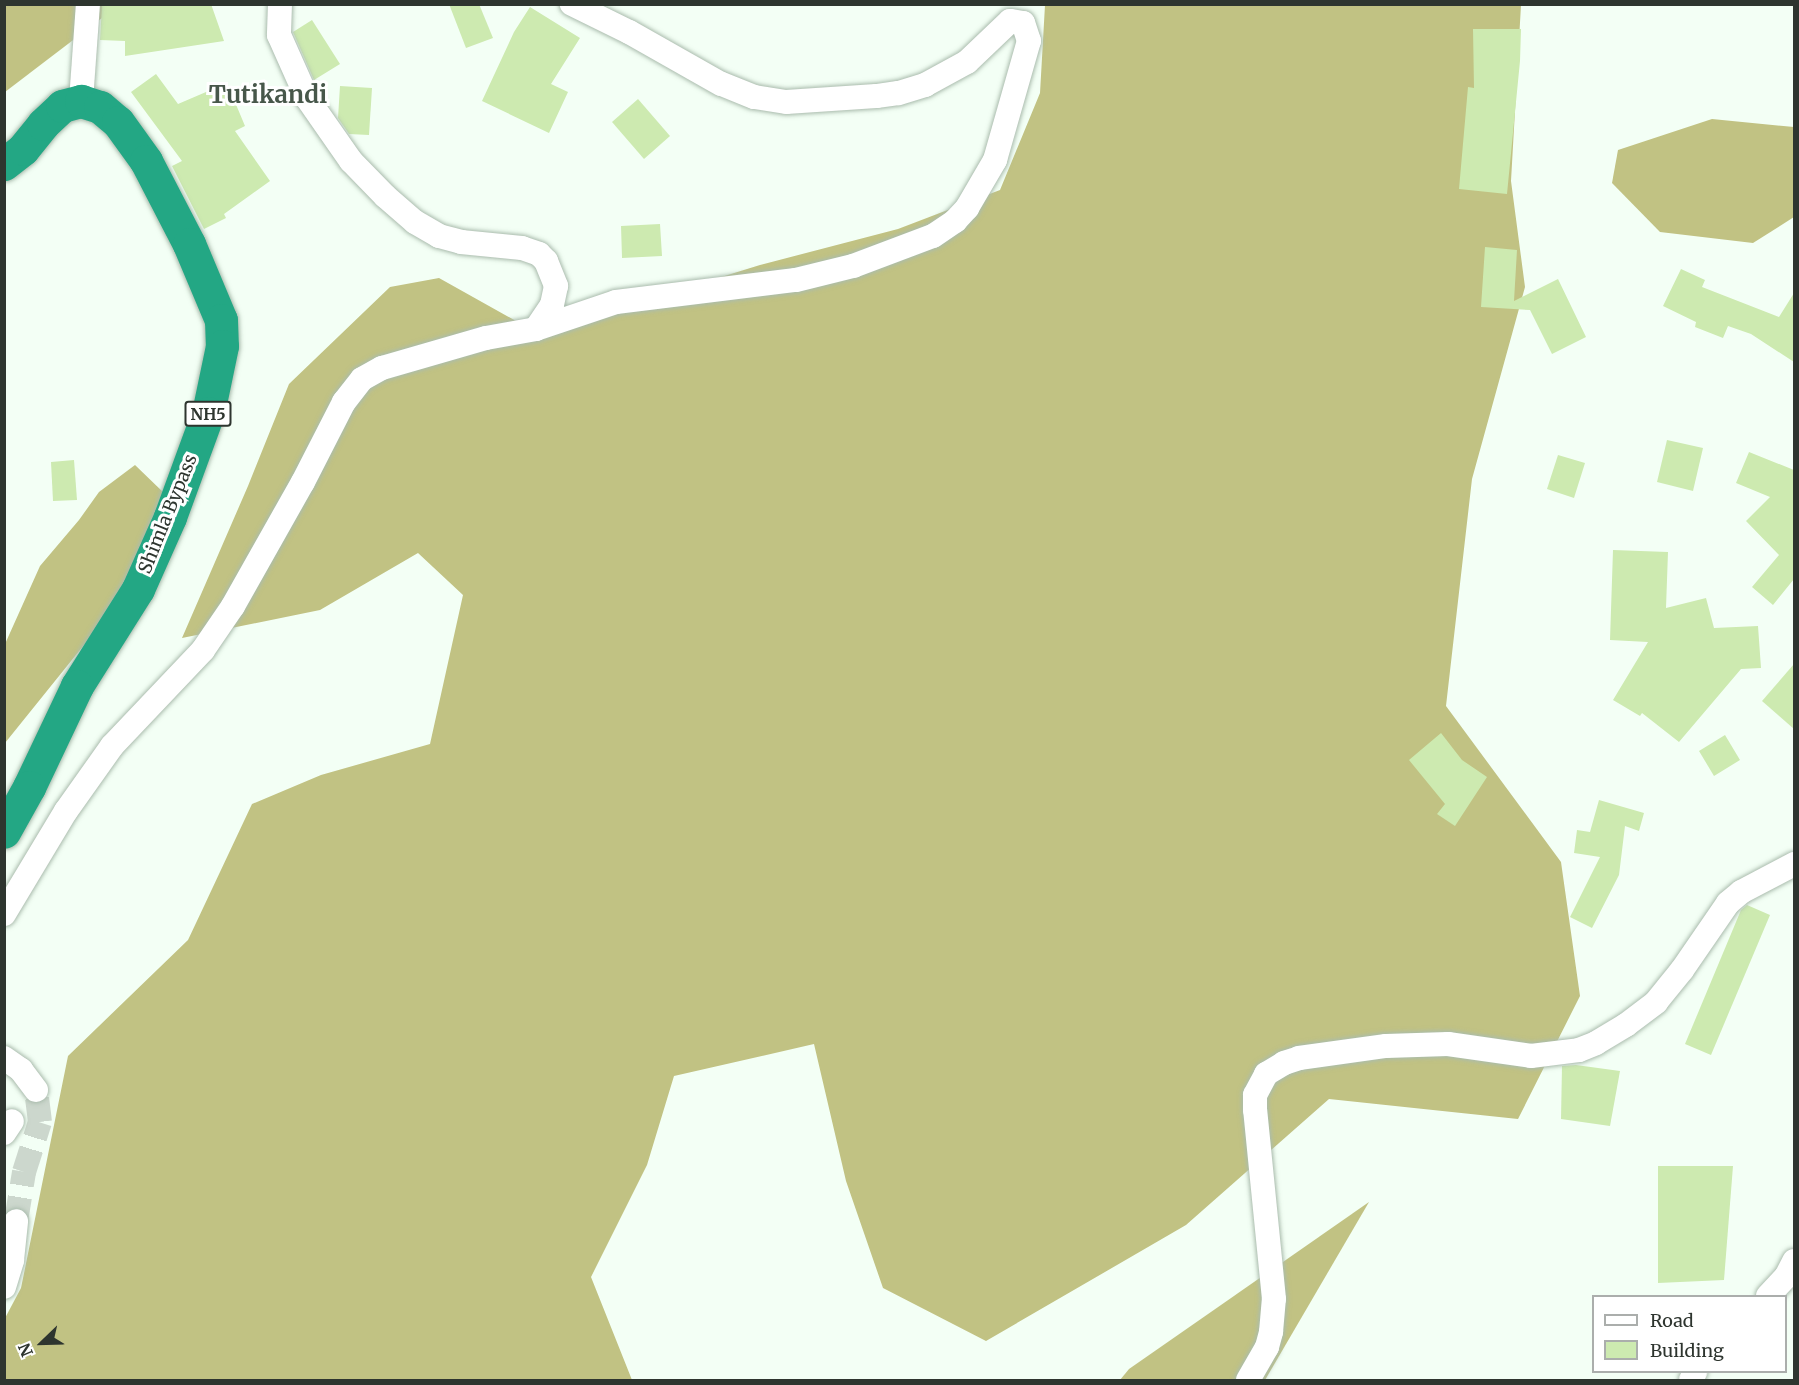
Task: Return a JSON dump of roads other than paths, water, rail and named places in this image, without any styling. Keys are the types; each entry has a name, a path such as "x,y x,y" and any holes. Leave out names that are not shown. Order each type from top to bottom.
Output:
{"highway":[{"path":"4,164 23,149 53,112 70,102 81,101"},
{"name":"Shimla Bypass","path":"4,832 29,787 77,686 138,589 170,517 208,413 222,346 221,320 212,293 146,161 118,122 100,107 81,101"}],"street":[{"path":"81,101 88,4"},
{"path":"279,4 279,35 307,98 351,160 385,196 415,222 439,236 461,242 522,248 539,254 546,261 556,286 552,305 536,329"},
{"path":"4,914 66,811 112,746 203,650 233,606 303,482 344,402 362,380 382,368 429,353 536,329 629,299 796,280 892,253 945,230 967,208 995,160 1029,40 1023,23 1010,21 967,62 925,85 898,93 786,102 754,97 721,84 629,32 572,4"},
{"path":"1248,1380 1267,1347 1274,1299 1255,1110 1255,1095 1266,1074 1284,1063 1299,1058 1386,1046 1448,1044 1531,1056 1579,1050 1596,1043 1626,1025 1656,1002 1682,970 1728,903 1741,892 1794,864"},
{"path":"4,1058 21,1070 36,1090"},
{"path":"4,1287 12,1260 16,1221"},
{"path":"1769,1295 1786,1277 1794,1261"}],"tunnel":[{"path":"16,1221 24,1172 40,1122 36,1090"}],"district":[{"name":"Tutikandi","path":"268,95"}]}
